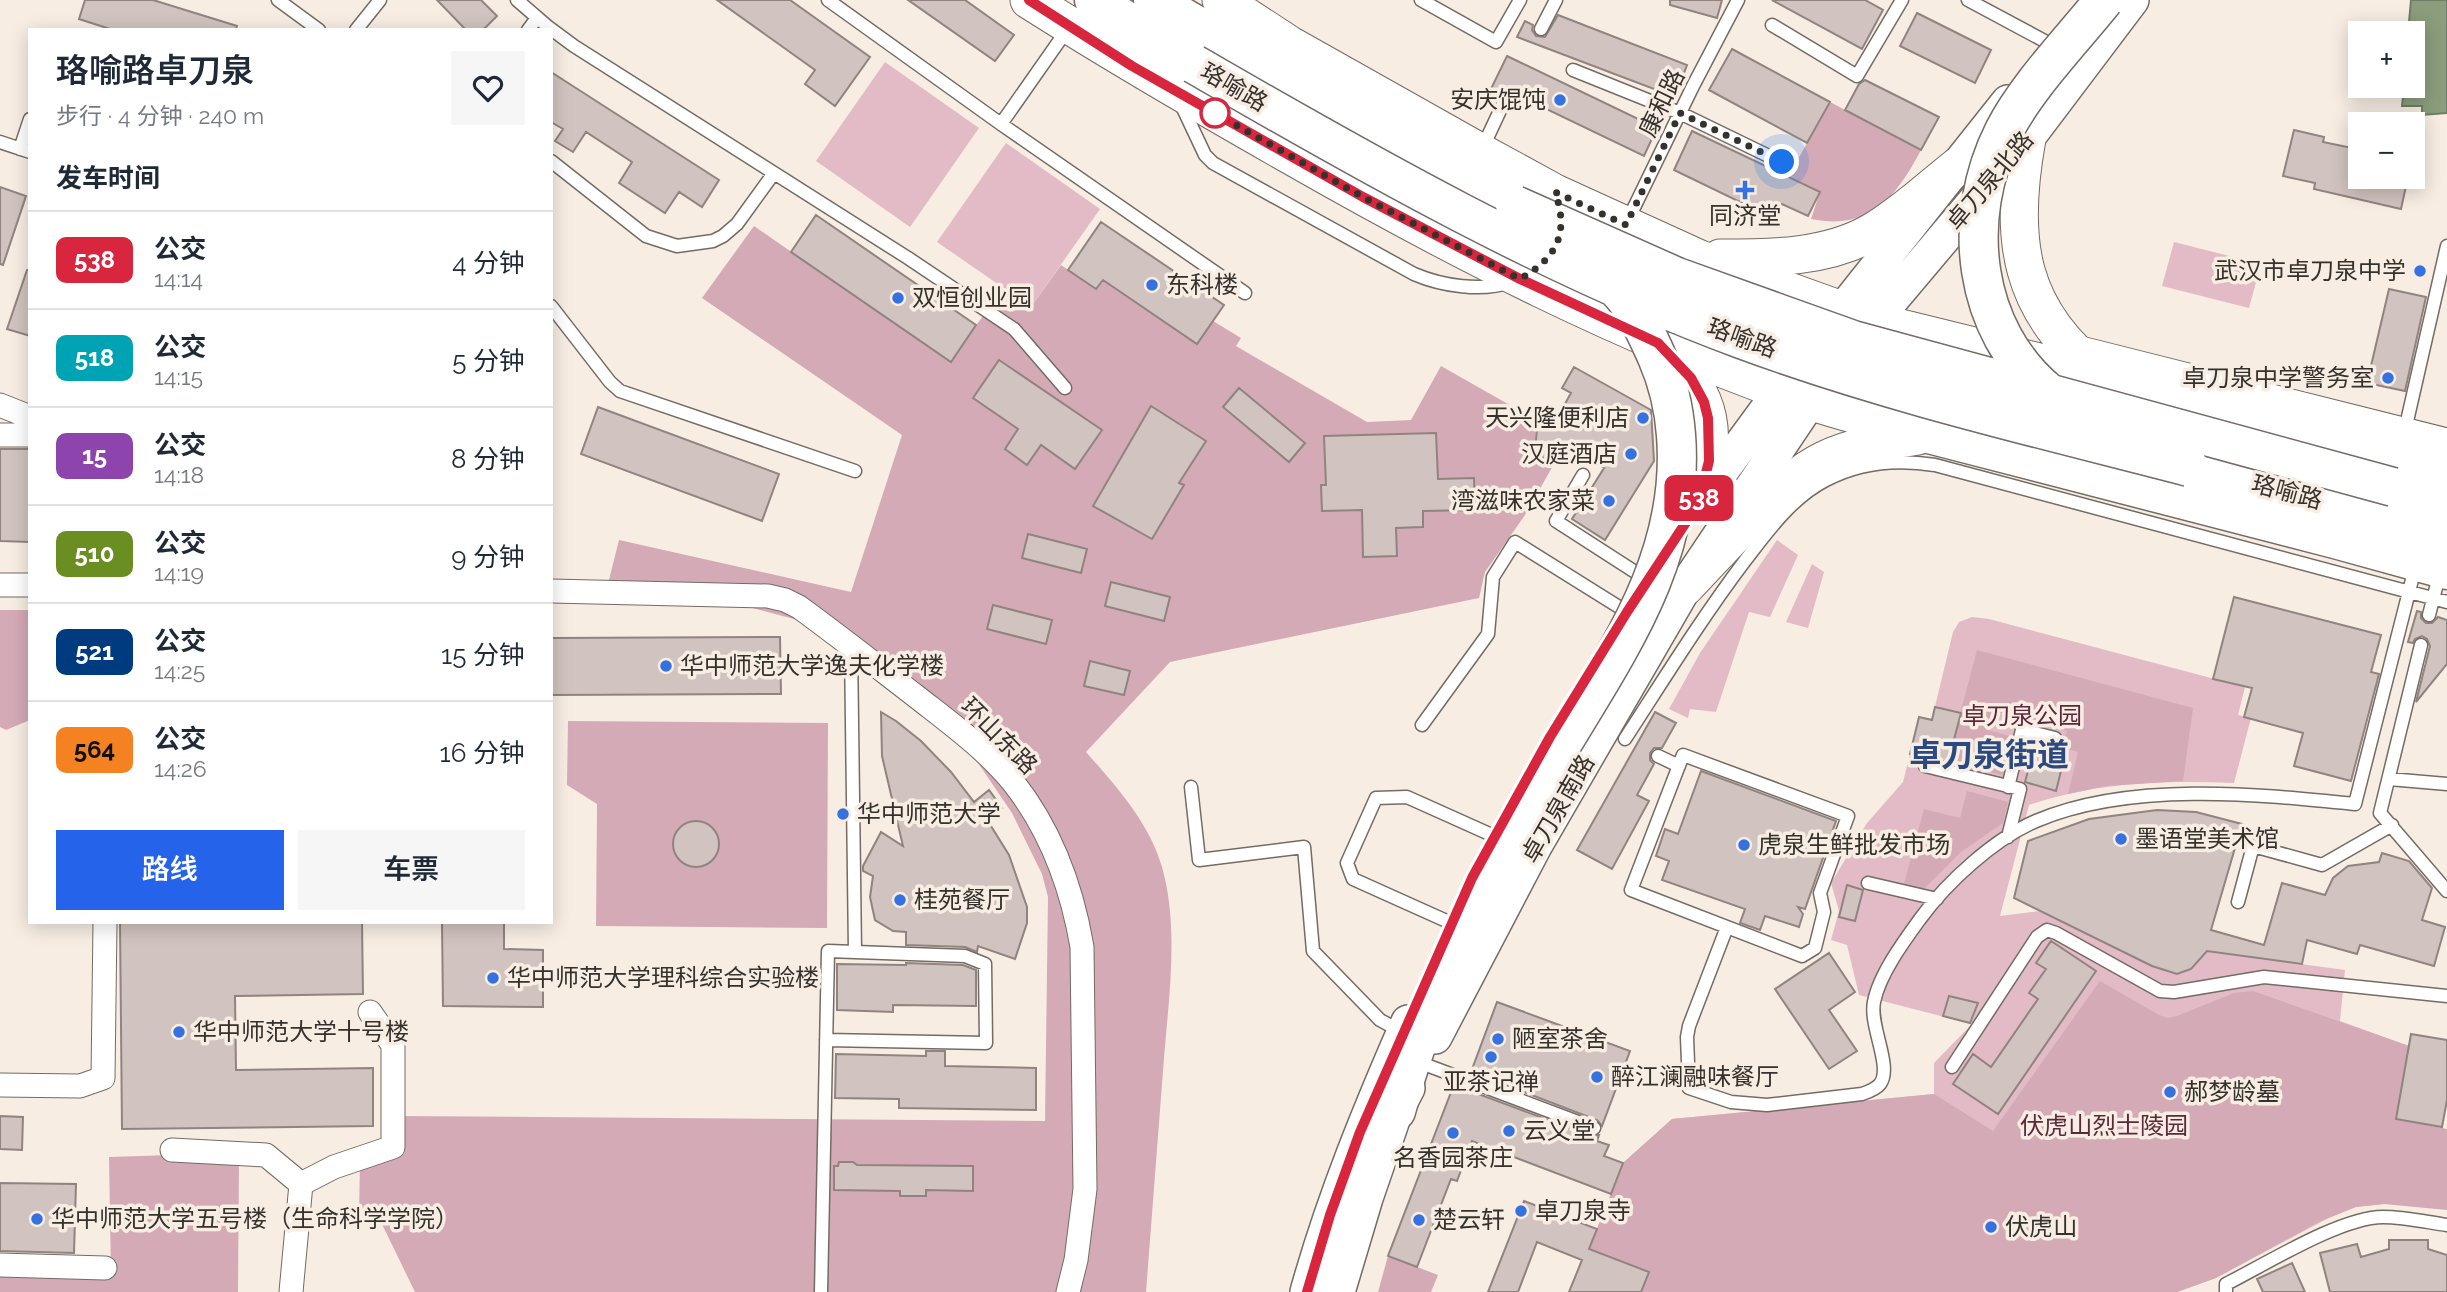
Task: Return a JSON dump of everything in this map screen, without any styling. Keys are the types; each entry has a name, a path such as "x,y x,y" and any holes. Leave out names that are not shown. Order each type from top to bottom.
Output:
{"highway":[{"name":"珞喻路","path":"1153,0 1194,64 1307,130 1419,190 1658,307 1863,381 2189,467 2435,575"},
{"path":"2104,0 2022,104 1996,149 1981,204 1978,243 1982,283 1989,309 2006,344 2033,381 2080,415 2156,446 2189,467"},
{"name":"珞喻路","path":"1082,13 1194,64 1370,126 1515,205 1677,277 1853,340 2447,502"},
{"path":"1396,1111 1411,1056 1449,966 1506,845 1645,600 1672,520 1677,450 1672,401 1667,382 1640,320 1626,298 1606,278 1515,205"},
{"path":"2112,382 2447,469"},
{"path":"1929,434 2435,575"}],"main road":[{"path":"1029,0 1082,13"},
{"path":"1221,0 1290,45 1480,152 1555,192 1700,259 1857,316 2056,354 2087,364 2112,382"},
{"name":"卓刀泉北路","path":"1843,359 1857,316 1958,166 2086,0"},
{"name":"卓刀泉北路","path":"1810,352 1857,316 2026,139 2132,0"},
{"path":"1194,64 1363,197 1520,279 1658,343 1795,396 1929,434"},
{"path":"2026,139 2018,213 2020,250 2031,289 2049,318 2056,354"},
{"path":"1700,259 1788,255 1833,248 1872,232 1958,166"},
{"path":"1520,279 1546,261 1556,246 1561,229 1561,208 1555,192"},
{"path":"1658,343 1683,368 1704,402 1709,429 1709,453 1698,504"},
{"name":"卓刀泉南路","path":"1338,1292 1359,1218 1396,1111 1535,846 1622,737 1685,587 1795,396 1810,352"},
{"path":"2005,454 1994,420 1998,399 2008,383 2017,376 2056,354"},
{"name":"卓刀泉南路","path":"1307,1292 1352,1153 1451,923 1494,836 1550,737 1698,504 1795,396 1843,359"},
{"path":"1685,587 1758,513 1806,471 1850,450 1887,440 1929,434"}],"street":[{"path":"2056,354 2447,440"},
{"path":"0,405 28,416"},
{"path":"0,435 28,435"},
{"path":"0,585 28,585"},
{"name":"环山东路","path":"553,592 768,596 785,600 799,607 959,730 1012,781 1029,805 1066,880 1077,915 1082,947 1086,1166 1081,1225 1068,1292"},
{"path":"0,1084 80,1086 103,1078 104,924"},
{"path":"301,1185 334,1167 393,1147 393,1045 370,1012"},
{"path":"172,1150 266,1155 301,1185"},
{"path":"290,1292 301,1185"},
{"path":"0,1265 104,1268"}],"lane":[{"path":"278,0 316,28"},
{"path":"358,28 380,0"},
{"path":"517,0 550,28"},
{"path":"828,0 1245,293"},
{"path":"1422,0 1496,42 1520,0"},
{"path":"1541,29 1556,0"},
{"name":"康和路","path":"1626,225 1738,0"},
{"path":"1772,25 1857,76 1902,0"},
{"path":"1968,0 2052,45"},
{"path":"1001,124 1082,13"},
{"path":"530,28 537,18"},
{"path":"553,30 1014,329 1065,388"},
{"path":"1573,70 1680,113 1782,162"},
{"path":"1480,152 1504,102"},
{"path":"0,142 25,150 28,131"},
{"path":"553,163 646,236 677,246 713,241 723,236 737,224 775,173"},
{"path":"2405,430 2447,246"},
{"path":"553,309 620,391 855,471"},
{"path":"1622,737 1709,609 1781,515 1810,489 1826,480 1881,462 1935,465 2435,575"},
{"path":"1583,475 1556,520 1648,580"},
{"path":"1422,725 1488,634 1493,577 1515,542 1627,612"},
{"path":"2429,615 2435,575"},
{"path":"1727,927 1689,1026 1689,1088 1731,1102 1767,1105 1862,1094 1881,1084 1884,1070 1872,1014 1877,993 1909,934 1937,899 1967,869 2028,825 2083,806 2131,798 2215,793 2355,804 2435,575"},
{"path":"2421,645 2380,813 2447,891"},
{"path":"851,646 855,952"},
{"path":"2008,787 2022,730 2055,738"},
{"path":"1683,755 1848,816 1820,893 1824,912 1815,948 1802,956 1727,927 1631,890 1683,755"},
{"path":"1658,756 1679,766"},
{"path":"1925,766 2020,789 2008,837"},
{"path":"2389,779 2447,784"},
{"path":"1191,787 1199,860 1304,847 1313,951 1380,1020 1404,1032"},
{"path":"1451,923 1353,879 1347,863 1376,798 1406,797 1494,836"},
{"path":"2238,902 2253,846 2322,865 2392,825"},
{"path":"1868,883 1937,899"},
{"path":"1952,1067 2037,937 2047,930 2160,991 2174,992 2264,977 2447,996"},
{"path":"821,1292 826,1041 828,951 965,956 985,964 986,1043 826,1041"},
{"path":"1421,1063 1594,1128"},
{"path":"2226,1292 2226,1284 2342,1226 2364,1219 2384,1217 2447,1225"}],"green space":[{"path":"885,62 979,128 910,227 816,161"},
{"path":"1830,102 1921,150 1891,196 1879,207 1850,220 1811,219 1820,192 1788,177"},
{"path":"1006,143 1100,209 1031,307 937,242"},
{"path":"754,226 950,362 1003,288 1031,307 1061,265 1096,289 1103,280 1197,344 1213,321 1241,338 1236,346 1367,422 1411,420 1441,366 1536,420 1535,453 1554,464 1525,515 1485,572 1479,598 1170,662 1086,752 1130,805 1149,835 1162,867 1170,913 1170,986 1146,1292 415,1292 380,1220 359,1215 360,1162 396,1149 397,1116 1045,1121 1048,897 1042,874 1012,813 938,704 902,669 873,651 794,619 745,606 609,580 619,540 851,592 902,435 702,298"},
{"path":"2174,242 2261,264 2249,308 2162,286"},
{"path":"1777,540 1798,555 1770,617 1749,612 1716,712 1690,709 1688,718 1669,709 1700,653"},
{"path":"1812,564 1824,572 1808,628 1786,622"},
{"path":"0,610 28,610 28,721 6,730 0,727"},
{"name":"伏虎山烈士陵园","path":"1972,617 1989,619 2245,687 2238,715 2251,718 2234,783 2130,784 2079,791 2029,805 2000,916 2040,911 2152,966 2176,974 2191,969 2207,951 2345,970 2340,1021 2409,1046 2384,1204 2356,1207 2336,1214 2216,1278 2177,1292 1648,1272 1589,1249 1623,1163 1672,1119 1934,1094 1934,1063 1972,1024 1859,995 1847,945 1831,940 1839,911 1831,883 1867,823 1903,782 1919,717 1932,719 1953,632 1959,622"},
{"name":"卓刀泉公园","path":"1977,650 2193,708 2183,781 2106,786 2068,794 2078,752 2062,747 2067,731 1994,711 1988,730 2013,737 2003,775 1947,763"},
{"path":"568,721 828,723 827,928 596,926 597,804 567,785"},
{"path":"1967,791 2008,802 2003,823 1961,852 1924,889 1904,884 1924,809 1960,818"},
{"name":"伏虎山烈士陵园","path":"2100,981 2168,1018 2234,993 2253,991 2409,1046 2396,1119 2447,1129 2447,1210 2384,1204 2356,1207 2319,1222 2216,1278 2177,1292 1641,1292 1648,1272 1589,1249 1623,1163 1672,1119 1934,1094 1993,1131"},
{"path":"172,1155 239,1160 238,1292 0,1292 0,1271 111,1274 109,1157"},
{"path":"1388,1256 1438,1275 1431,1292 1378,1292"}],"shaded area":[{"path":"2411,0 2447,0 2447,113 2425,115 2422,106 2402,106 2403,98 2425,98 2425,21 2409,21"}],"building":[{"path":"85,0 153,0 237,26 107,28 79,19"},
{"path":"437,0 481,0 497,16 485,28 464,28"},
{"path":"717,0 790,0 870,57 835,106 805,84 815,70"},
{"path":"908,0 965,0 1014,35 995,61"},
{"path":"1670,0 1722,0 1717,18 1670,5"},
{"path":"1772,0 1865,0 1883,10 1862,49"},
{"path":"1917,13 1991,50 1975,83 1900,46"},
{"path":"1558,15 1687,65 1675,97 1517,37 1525,21 1533,25 1532,30 1536,36 1545,37"},
{"path":"1732,49 1830,102 1807,143 1709,90"},
{"path":"1507,56 1657,128 1644,156 1530,101 1525,111 1512,105 1513,101 1508,94 1503,93 1497,98 1489,93"},
{"path":"553,73 719,180 702,207 679,192 665,213 619,183 632,162 586,132 573,152 555,141 563,129 553,123"},
{"path":"1865,80 1939,117 1921,150 1845,110 1859,84"},
{"path":"2294,130 2324,137 2323,142 2348,147 2348,189 2405,189 2401,209 2314,189 2315,183 2283,176"},
{"path":"1692,131 1820,192 1808,216 1782,204 1775,219 1674,170"},
{"path":"0,187 26,196 3,265 0,264"},
{"name":"双恒创业园","path":"816,215 976,325 951,362 791,252"},
{"name":"东科楼","path":"1101,222 1224,305 1197,344 1103,280 1096,289 1068,270"},
{"path":"27,270 28,270 28,335 7,329"},
{"path":"2389,289 2426,297 2405,391 2367,383"},
{"path":"999,360 1102,430 1075,469 1041,445 1027,465 1005,449 1018,429 973,398"},
{"path":"1574,367 1651,410 1654,461 1605,540 1572,519 1604,468 1566,444 1554,464 1535,453 1537,427 1551,429 1571,393 1562,388"},
{"path":"1239,388 1305,443 1289,462 1223,407"},
{"path":"1151,406 1206,441 1179,483 1184,485 1152,539 1093,506"},
{"path":"598,407 779,474 762,521 581,454"},
{"path":"1436,433 1438,479 1474,478 1475,510 1423,511 1423,527 1396,528 1397,556 1363,557 1362,510 1322,511 1321,485 1326,485 1324,436"},
{"path":"0,449 28,449 28,542 0,541"},
{"path":"1028,534 1087,549 1081,573 1022,558"},
{"path":"1111,582 1170,597 1164,621 1105,606"},
{"path":"2234,597 2381,635 2371,672 2379,674 2351,781 2294,766 2303,733 2244,717 2252,688 2213,679"},
{"path":"993,605 1052,620 1046,644 987,629"},
{"path":"2417,611 2421,612 2421,618 2426,623 2432,623 2438,617 2447,620 2447,664 2416,702 2430,646 2422,636 2413,643 2408,642"},
{"name":"华中师范大学逸夫化学楼","path":"780,637 781,694 553,695 553,638"},
{"path":"1090,661 1130,671 1124,695 1084,686"},
{"path":"1935,707 1961,713 1948,762 1910,754 1919,717 1932,720"},
{"path":"881,712 921,741 951,772 974,802 989,790 1002,808 986,818 1009,855 1027,907 1027,923 1015,959 978,946 977,952 965,947 906,945 906,932 893,931 875,920 870,897 873,876 863,871 863,866 881,832 903,846 882,756"},
{"path":"1655,712 1676,723 1662,748 1654,748 1650,753 1650,760 1654,764 1637,795 1649,801 1612,869 1577,850"},
{"path":"2033,752 2064,759 2056,791 2025,782"},
{"name":"虎泉生鲜批发市场","path":"1701,771 1836,821 1805,909 1798,907 1803,914 1799,927 1765,916 1760,930 1740,923 1745,909 1662,880 1669,861 1656,856 1665,829 1678,834"},
{"path":"2157,810 2196,812 2242,824 2211,930 2264,945 2282,883 2325,895 2333,878 2348,866 2379,862 2382,853 2409,861 2432,888 2422,920 2445,927 2434,966 2360,945 2357,954 2307,940 2302,964 2207,951 2191,969 2177,974 2152,966 2014,898 2028,841 2089,819"},
{"path":"696,821 712,828 719,844 712,860 696,867 680,860 673,844 680,828"},
{"path":"1847,885 1863,890 1855,921 1839,917"},
{"name":"华中师范大学十号楼","path":"120,924 362,924 363,994 235,996 236,1070 373,1068 373,1126 122,1129"},
{"name":"华中师范大学理科综合实验楼","path":"442,924 504,924 504,949 543,950 543,1007 443,1006"},
{"path":"2051,941 2096,971 1998,1114 1953,1084 1973,1054 1991,1067 2038,999 2029,993 2046,969 2036,963"},
{"path":"1829,953 1855,992 1829,1010 1857,1051 1829,1069 1775,989"},
{"path":"837,964 963,965 976,970 976,1006 893,1005 893,1012 837,1010"},
{"path":"1949,996 1978,1003 1970,1023 1943,1016"},
{"path":"1497,1002 1630,1051 1602,1126 1597,1120 1471,1072"},
{"path":"2411,1034 2447,1040 2447,1100 2442,1127 2396,1119"},
{"path":"926,1051 945,1051 945,1066 1036,1068 1036,1110 899,1108 899,1099 835,1098 836,1054 926,1056"},
{"path":"1453,1087 1464,1091 1465,1089 1591,1136 1599,1135 1597,1141 1609,1145 1604,1156 1623,1163 1611,1194 1472,1141 1457,1181 1451,1179 1417,1267 1388,1256"},
{"path":"0,1116 23,1117 22,1150 0,1149"},
{"path":"839,1162 853,1162 857,1165 973,1166 973,1191 926,1190 926,1196 900,1196 900,1191 834,1190 834,1166 838,1166"},
{"name":"华中师范大学五号楼（生命科学学院）","path":"0,1183 76,1184 74,1253 0,1251"},
{"path":"1524,1201 1597,1229 1589,1249 1649,1272 1641,1292 1569,1292 1582,1260 1537,1242 1518,1292 1488,1292"},
{"path":"2389,1240 2428,1240 2428,1249 2447,1255 2447,1292 2330,1292 2320,1253 2357,1244 2361,1257 2389,1249"},
{"path":"2292,1263 2305,1292 2263,1292 2257,1279"}],"bus line":[{"name":"538","path":"1029,0 1132,66 1363,197 1520,279 1658,343 1691,378 1704,402 1708,418 1709,461 1698,504 1550,737 1472,878 1360,1132 1330,1215 1307,1292"}],"place":[{"name":"安庆馄饨","path":"1560,100"},
{"name":"同济堂","path":"1745,190"},
{"name":"武汉市卓刀泉中学","path":"2420,271"},
{"name":"东科楼","path":"1152,285"},
{"name":"双恒创业园","path":"898,298"},
{"name":"卓刀泉中学警务室","path":"2388,378"},
{"name":"天兴隆便利店","path":"1643,418"},
{"name":"汉庭酒店","path":"1631,454"},
{"name":"湾滋味农家菜","path":"1609,501"},
{"name":"华中师范大学逸夫化学楼","path":"666,666"},
{"name":"华中师范大学","path":"843,814"},
{"name":"墨语堂美术馆","path":"2121,839"},
{"name":"虎泉生鲜批发市场","path":"1744,845"},
{"name":"桂苑餐厅","path":"900,900"},
{"name":"华中师范大学理科综合实验楼","path":"493,978"},
{"name":"华中师范大学十号楼","path":"179,1032"},
{"name":"陋室茶舍","path":"1498,1039"},
{"name":"亚茶记禅","path":"1491,1057"},
{"name":"醉江澜融味餐厅","path":"1597,1077"},
{"name":"郝梦龄墓","path":"2170,1092"},
{"name":"云义堂","path":"1509,1131"},
{"name":"名香园茶庄","path":"1453,1133"},
{"name":"卓刀泉寺","path":"1521,1211"},
{"name":"华中师范大学五号楼（生命科学学院）","path":"37,1219"},
{"name":"楚云轩","path":"1419,1220"},
{"name":"伏虎山","path":"1991,1227"}],"district":[{"name":"卓刀泉街道","path":"1989,755"}],"route":[{"path":"1215,113 1363,197 1520,279 1546,261 1556,246 1561,229 1561,208 1555,192 1626,225 1680,113 1782,162"}]}
